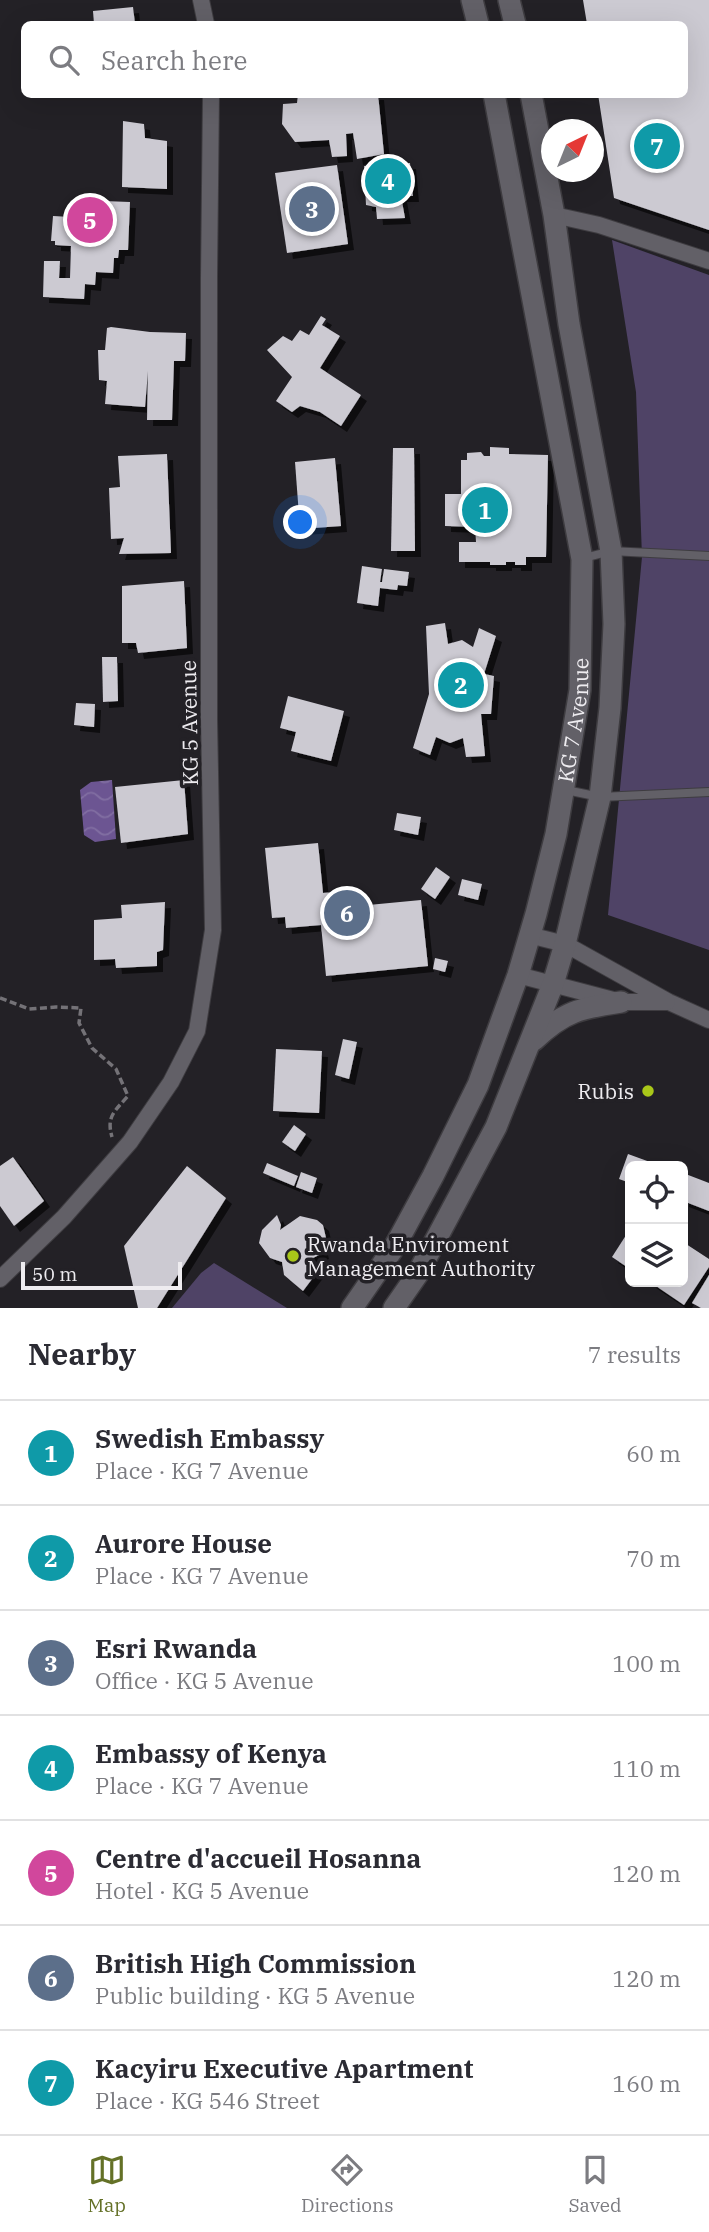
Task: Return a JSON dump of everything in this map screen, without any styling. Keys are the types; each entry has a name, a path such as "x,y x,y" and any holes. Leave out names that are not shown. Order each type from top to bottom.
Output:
{"main road":[{"path":"472,0 477,21"},
{"path":"509,0 514,21"},
{"name":"KG 7 Avenue","path":"352,1308 395,1246 478,1085 518,975 556,834 580,690 582,559 495,98"},
{"name":"KG 7 Avenue","path":"394,1308 417,1275 496,1127 530,1044 565,944 600,797 610,708 614,624 611,551 569,324 554,215 532,98"},
{"path":"530,1044 548,1026 566,1014 621,1002"}],"street":[{"path":"201,0 205,21"},
{"name":"KG 5 Avenue","path":"0,1279 64,1217 121,1152 171,1082 197,1031 213,930 208,278 211,98"},
{"path":"554,215 599,225 709,261"},
{"path":"529,935 565,944 670,1002 709,1020"},
{"path":"518,975 621,1002 670,1002"}],"lane":[{"path":"582,559 611,551 709,556"},
{"path":"563,790 600,797 709,792"}],"path":[{"path":"0,998 29,1009 81,1009 79,1023 92,1048 116,1069 128,1096 114,1111 108,1124 113,1141 121,1152"}],"shaded area":[{"path":"612,240 709,275 709,950 608,915 642,557 636,392"},
{"path":"214,1263 287,1308 172,1308 201,1273"}],"water":[{"path":"112,780 116,839 95,842 84,835 80,790 91,782"}],"building":[{"path":"583,0 709,0 709,230 614,198 604,119 599,98 688,98 688,21 586,21"},
{"path":"133,7 135,21 94,21 93,11"},
{"path":"298,98 378,98 384,154 357,159 353,133 346,134 347,156 332,157 329,140 295,142 282,124 283,104 297,103"},
{"path":"123,121 144,124 145,138 167,141 167,189 122,187"},
{"path":"410,163 413,196 401,196 405,218 377,219 376,207 366,205 364,166"},
{"path":"337,165 348,244 287,253 275,173"},
{"path":"77,200 130,202 128,250 119,250 118,258 114,258 113,273 96,272 95,285 85,284 84,299 43,297 44,261 60,261 59,278 70,278 71,246 55,245 55,241 51,241 53,216 89,218 89,211 77,210"},
{"path":"321,316 326,319 322,325 340,336 320,368 361,395 341,426 320,412 300,406 292,412 276,401 292,377 267,350 283,336 292,341 300,330 309,335"},
{"path":"107,328 186,333 185,361 174,361 172,420 147,420 148,371 145,407 105,404 107,381 99,380 98,350 105,350"},
{"path":"490,447 509,448 509,454 548,455 546,557 526,557 526,565 515,565 515,562 490,565 490,562 459,562 459,542 476,542 475,527 445,526 445,494 461,494 461,460 467,460 467,453 481,452 484,456 490,456"},
{"path":"393,448 414,448 415,551 391,551"},
{"path":"167,454 171,553 119,554 124,538 111,539 109,488 120,487 118,456"},
{"path":"335,458 341,526 300,529 295,462"},
{"path":"362,566 382,569 380,582 384,569 409,572 407,586 398,585 397,590 380,588 378,606 357,603"},
{"path":"184,581 187,648 138,653 136,643 122,643 122,586"},
{"path":"445,623 448,644 462,640 473,647 479,628 496,636 484,674 494,676 491,714 481,714 485,756 466,757 463,738 450,743 436,737 430,755 413,748 429,694 426,626"},
{"path":"102,657 117,657 118,701 103,702"},
{"path":"288,696 344,711 331,761 291,751 296,732 280,728"},
{"path":"76,703 95,704 94,727 74,725"},
{"path":"184,780 188,834 121,843 115,787"},
{"path":"397,813 421,817 418,835 394,830"},
{"path":"318,843 323,893 335,892 337,908 421,900 428,966 326,976 321,925 286,928 285,917 272,918 265,848"},
{"path":"436,867 450,877 435,899 421,889"},
{"path":"462,879 482,884 478,900 458,895"},
{"path":"165,902 163,950 157,952 157,966 116,968 115,959 94,960 94,920 122,918 121,905"},
{"path":"435,958 448,961 445,972 433,969"},
{"path":"343,1039 357,1042 349,1079 335,1075"},
{"path":"276,1049 322,1051 319,1113 273,1111"},
{"path":"294,1125 306,1134 295,1151 282,1142"},
{"path":"628,1154 647,1161 625,1161"},
{"path":"13,1157 44,1201 14,1226 0,1206 0,1166"},
{"path":"625,1162 625,1181 619,1179"},
{"path":"267,1163 298,1176 294,1186 263,1173"},
{"path":"187,1166 226,1198 157,1308 138,1308 124,1246"},
{"path":"301,1172 317,1178 312,1193 296,1187"},
{"path":"688,1175 709,1183 709,1211 688,1203"},
{"name":"Rwanda Enviroment Management Authority","path":"277,1215 280,1230 300,1216 317,1220 323,1225 326,1238 323,1253 309,1260 321,1267 303,1291 284,1275 282,1262 270,1258 259,1243 262,1230"},
{"path":"625,1237 625,1266 612,1257"},
{"path":"688,1245 709,1259 709,1267 684,1305 657,1287 688,1287"},
{"path":"709,1275 709,1308 701,1308 692,1303"}],"place":[{"name":"Kacyiru Executive Apartment","path":"657,146"},
{"name":"Embassy of Kenya","path":"388,181"},
{"name":"Esri Rwanda","path":"312,209"},
{"name":"Centre d'accueil Hosanna","path":"90,220"},
{"name":"Swedish Embassy","path":"485,510"},
{"name":"Aurore House","path":"461,685"},
{"name":"British High Commission","path":"347,913"},
{"name":"Rubis","path":"648,1091"},
{"name":"Rwanda Enviroment Management Authority","path":"293,1256"}]}
